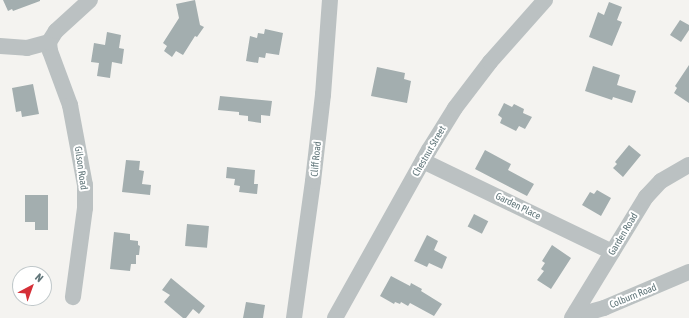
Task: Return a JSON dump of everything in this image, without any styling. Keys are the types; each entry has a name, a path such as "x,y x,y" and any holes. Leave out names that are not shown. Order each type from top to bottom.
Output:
{"street":[{"path":"0,46 27,48 49,42 56,31 90,0"},
{"name":"Cliff Road","path":"294,318 313,181 330,0"},
{"name":"Chestnut Street","path":"335,318 423,161 468,90 545,0"},
{"name":"Gilson Road","path":"49,42 50,51 70,105 84,185 85,208 73,297"},
{"name":"Garden Place","path":"423,161 612,252"},
{"name":"Garden Road","path":"574,315 650,191 666,177 689,165"},
{"name":"Colburn Road","path":"574,315 604,308 689,272"}],"building":[{"path":"3,0 40,1 13,11 12,9 8,11"},
{"path":"195,0 200,25 204,27 197,37 195,36 183,55 176,51 172,57 164,51 167,46 163,43 179,18 176,4"},
{"path":"609,2 622,7 617,20 622,22 612,46 589,37 598,12 604,15"},
{"path":"680,20 689,25 689,30 681,42 670,35"},
{"path":"265,29 283,33 279,55 266,53 265,58 259,57 258,63 246,61 250,36 257,38 258,33 264,34"},
{"path":"107,32 121,35 119,48 124,49 122,64 112,62 110,78 97,76 99,63 91,62 94,43 105,45"},
{"path":"689,65 689,103 674,93 677,88 675,86"},
{"path":"593,66 620,75 617,85 636,91 632,103 613,97 612,100 585,91"},
{"path":"377,67 405,73 404,79 411,81 407,103 371,96"},
{"path":"33,84 39,114 22,117 21,111 16,112 12,88"},
{"path":"220,96 272,101 270,116 261,115 261,123 248,121 248,116 239,115 239,112 218,110"},
{"path":"504,103 512,107 514,104 524,109 523,113 532,117 525,129 519,126 516,131 500,123 502,118 498,115"},
{"path":"629,145 641,155 623,177 613,168 617,164 615,162"},
{"path":"485,150 511,164 508,170 534,184 527,196 475,169"},
{"path":"126,160 140,161 139,170 144,171 142,184 151,185 150,195 122,192"},
{"path":"227,167 255,170 254,184 258,184 257,194 239,192 240,186 234,185 235,179 226,178"},
{"path":"597,190 611,198 601,216 582,205 590,192 594,194"},
{"path":"25,195 48,195 48,230 35,230 35,222 25,222"},
{"path":"474,214 488,221 482,234 468,226"},
{"path":"187,224 209,226 207,248 185,246"},
{"path":"114,232 130,234 130,240 138,241 138,245 140,246 139,255 136,255 136,264 131,264 130,271 110,269"},
{"path":"427,235 438,241 434,250 447,257 442,269 429,263 427,267 414,261"},
{"path":"552,245 571,258 551,289 537,280 544,271 541,269 545,263 542,261"},
{"path":"391,276 410,286 411,283 422,289 421,291 442,304 434,316 410,303 408,306 401,302 400,304 395,302 394,304 380,296"},
{"path":"171,278 205,306 199,314 193,309 186,318 183,318 164,302 170,295 162,290"},
{"path":"246,302 265,305 263,318 243,318"}]}
